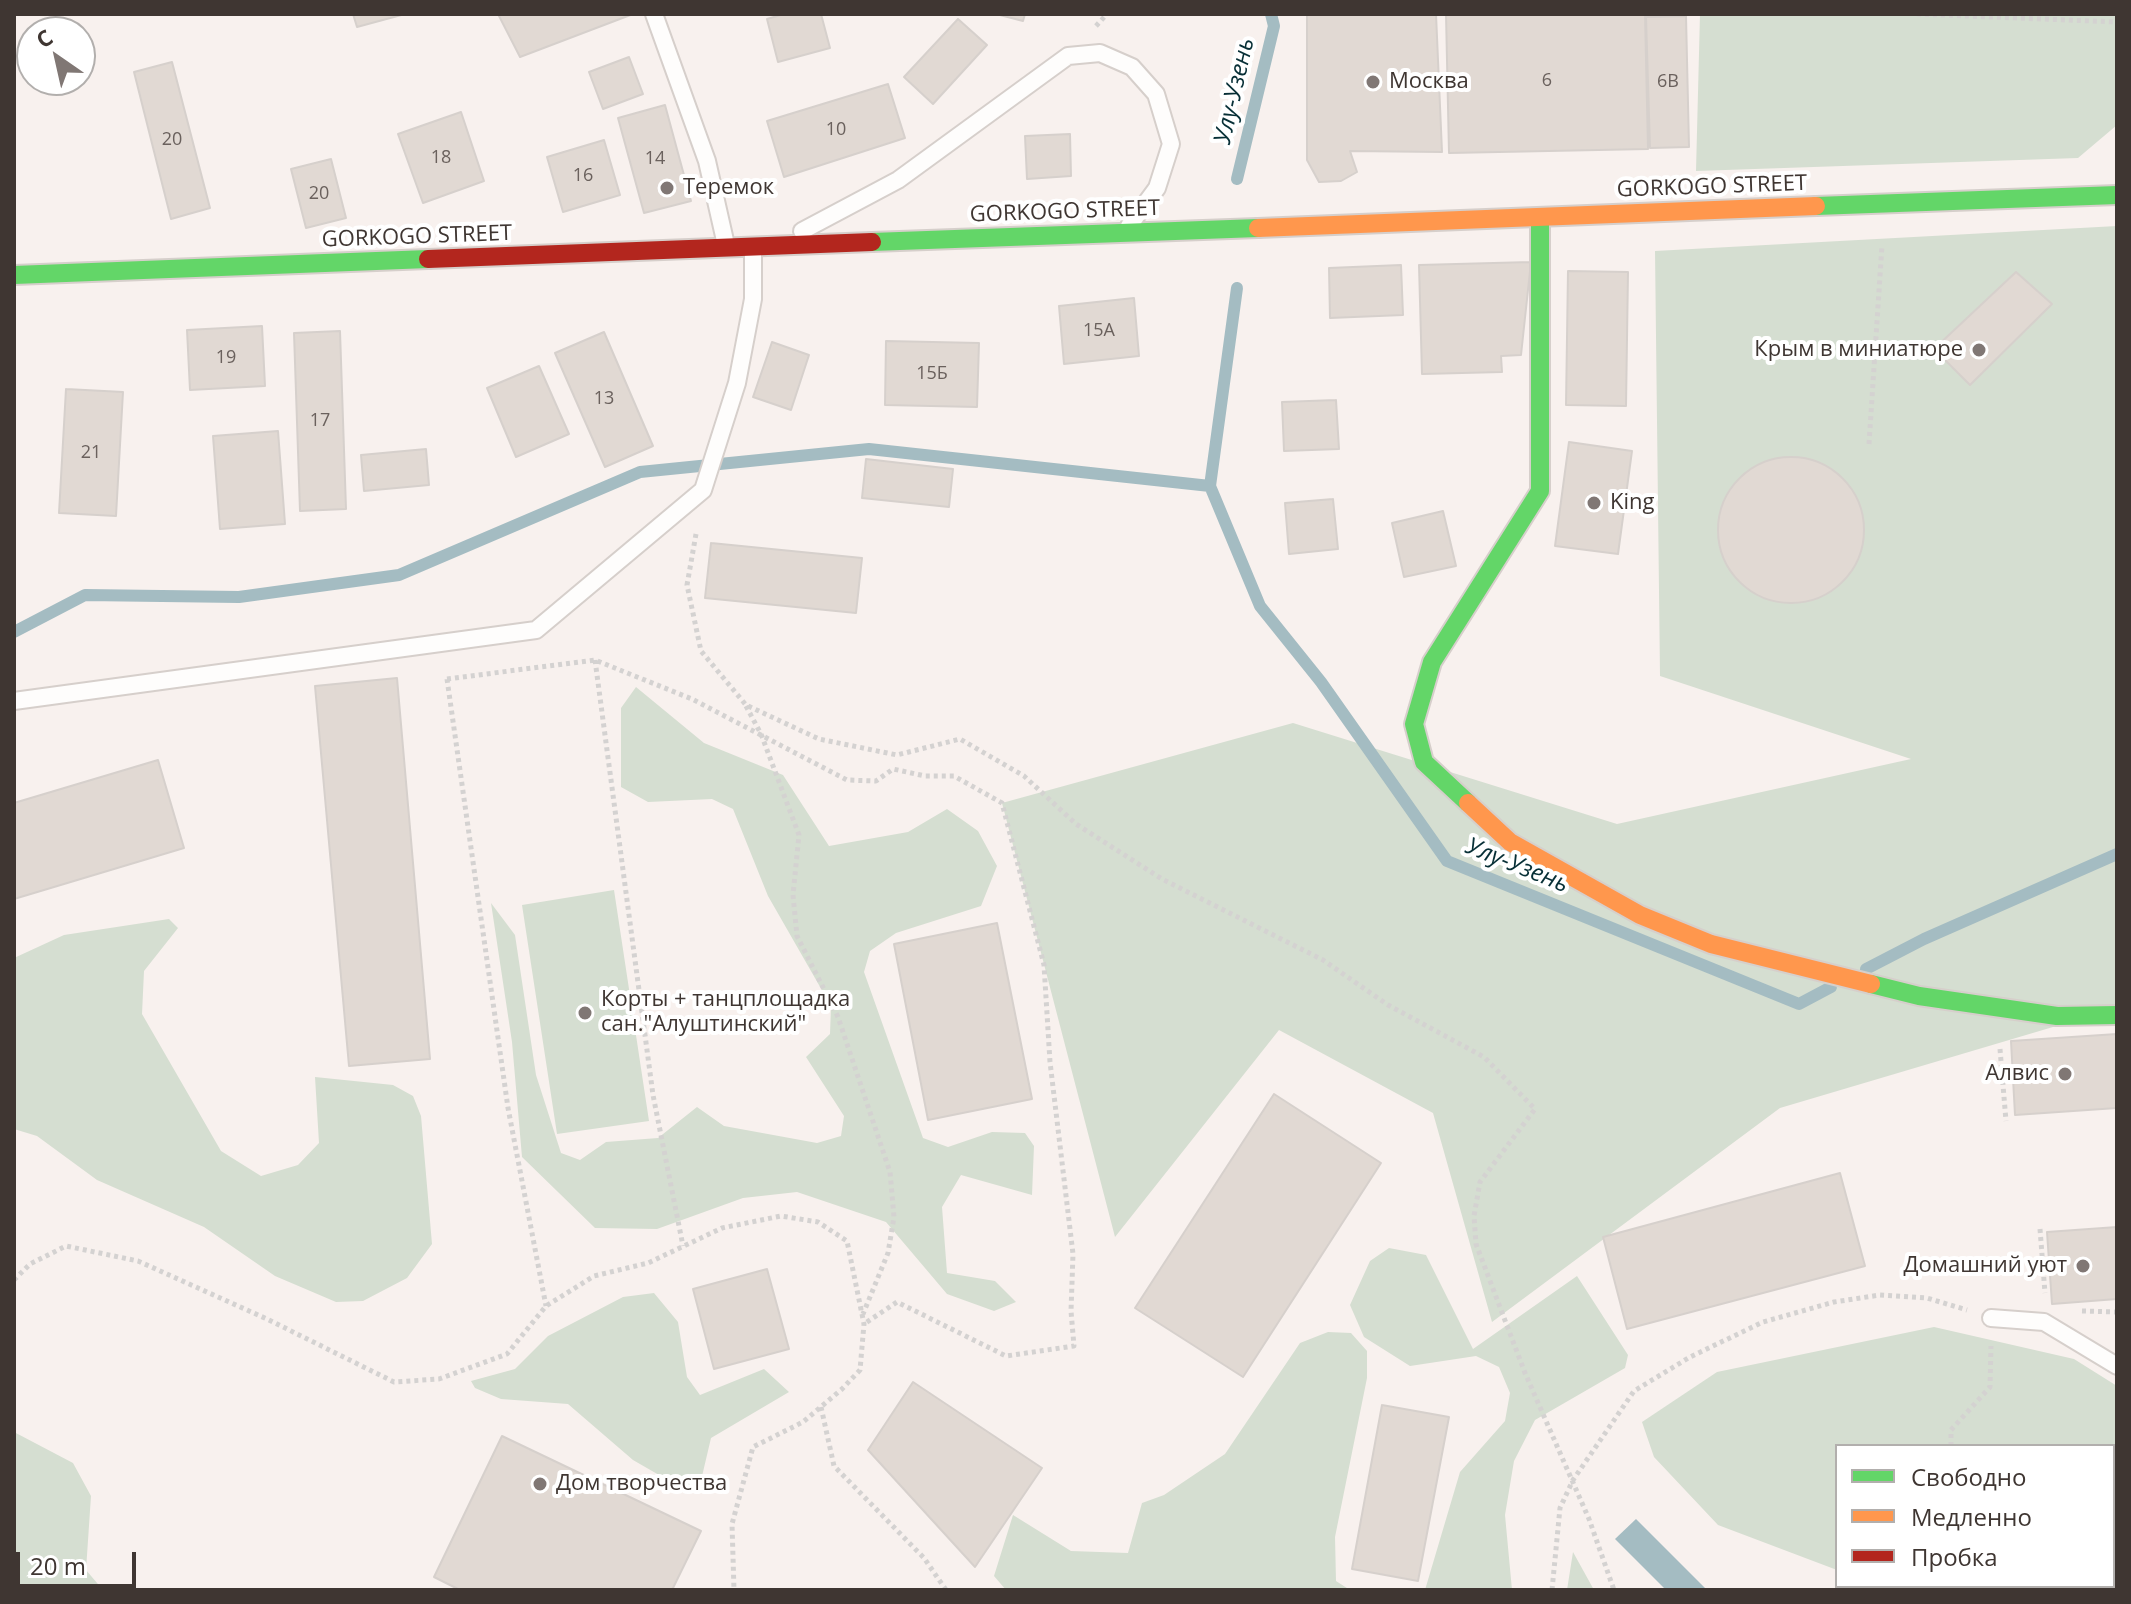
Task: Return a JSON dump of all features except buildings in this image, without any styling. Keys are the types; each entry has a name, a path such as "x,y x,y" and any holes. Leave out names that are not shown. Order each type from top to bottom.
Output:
{"main road":[{"name":"GORKOGO STREET","path":"14,275 2117,195"},
{"path":"1540,217 1540,491 1432,662 1414,724 1424,762 1510,842 1640,915 1764,960 1919,996 2057,1016 2117,1015"}],"lane":[{"path":"654,14 707,161 727,249"},
{"path":"14,701 536,630 703,490 737,383 753,299 752,248 809,228 898,180 1068,56 1100,53 1132,67 1156,94 1171,144 1157,188 1123,233"},
{"path":"2090,196 2117,179"},
{"path":"1991,1318 2044,1322 2117,1366"}],"path":[{"path":"1917,14 2117,22"},
{"path":"1869,444 1884,204"},
{"path":"703,490 687,585 701,651 746,705 761,734 799,835 793,895 797,936 838,1017 890,1172 894,1217 888,1253 863,1315"},
{"path":"441,643 508,1108 546,1306"},
{"path":"447,679 595,660 692,699 847,780 876,781 893,769 925,776 954,776 1002,803 1044,965 1050,1062 1073,1254 1071,1311 1074,1346 1006,1356 897,1302 864,1324"},
{"path":"595,660 653,1095 683,1246"},
{"path":"746,705 819,739 897,755 960,739 1024,776 1076,824 1162,879 1323,960 1388,1005 1484,1057 1535,1109 1480,1182 1474,1216 1476,1244 1525,1373 1573,1480 1614,1590"},
{"path":"1998,1008 2006,1121"},
{"path":"14,1280 30,1264 66,1246 138,1261 394,1382 439,1379 507,1354 546,1306 594,1276 648,1263 722,1228 781,1216 818,1222 847,1241 864,1324 860,1370 803,1422 753,1447 732,1524 734,1590"},
{"path":"2040,1229 2045,1297"},
{"path":"1552,1590 1560,1508 1573,1480 1634,1391 1690,1357 1763,1322 1834,1302 1880,1295 1927,1298 1991,1318 1990,1387 1951,1430 1951,1444"},
{"path":"821,1407 834,1466 924,1558 946,1590"}],"shaded area":[{"path":"1700,14 2117,14 2117,125 2078,158 1696,171"},
{"path":"2117,226 2117,1008 1780,1108 1492,1322 1433,1113 1279,1030 1115,1237 1002,803 1293,723 1617,824 1911,759 1660,676 1655,251"},
{"path":"636,687 704,743 783,775 829,846 908,832 947,809 978,831 997,866 981,906 896,933 870,951 864,972 923,1138 948,1147 992,1132 1025,1133 1034,1146 1032,1195 961,1175 942,1207 947,1273 995,1281 1016,1302 994,1311 947,1294 886,1222 797,1192 743,1198 657,1229 595,1228 522,1157 512,1042 491,903 515,935 536,1075 561,1153 580,1160 606,1142 658,1138 697,1107 724,1126 817,1143 841,1136 844,1116 806,1057 830,1034 831,1006 768,896 733,809 712,799 648,802 621,787 621,708"},
{"name":"Корты + танцплощадка сан.\"Алуштинский\"","path":"614,890 649,1121 557,1134 522,905"},
{"path":"169,919 178,928 144,971 142,1014 221,1151 261,1176 298,1165 319,1143 315,1077 393,1085 413,1096 421,1116 432,1244 407,1278 363,1301 336,1302 275,1276 204,1227 97,1180 37,1136 14,1129 14,958 64,935"},
{"path":"1389,1248 1426,1255 1473,1349 1577,1276 1628,1355 1625,1368 1535,1420 1514,1461 1505,1515 1512,1590 1425,1590 1460,1472 1505,1421 1510,1393 1499,1367 1476,1356 1410,1366 1364,1337 1350,1305 1370,1261"},
{"path":"654,1293 678,1322 687,1377 700,1395 764,1369 789,1392 711,1438 699,1489 685,1490 633,1460 568,1404 501,1399 475,1388 471,1381 515,1369 548,1336 623,1297"},
{"path":"1934,1327 2074,1359 2117,1386 2117,1590 1860,1588 2115,1588 2115,1444 1835,1444 1835,1569 1718,1525 1654,1457 1642,1422 1717,1372"},
{"path":"1328,1332 1351,1333 1367,1351 1367,1378 1335,1537 1336,1581 1350,1590 1006,1590 994,1576 1013,1515 1071,1551 1128,1553 1142,1503 1164,1495 1225,1454 1300,1343"},
{"path":"14,1432 73,1463 91,1496 86,1570 103,1590 14,1590"},
{"path":"1573,1552 1594,1590 1567,1590"}],"water":[{"path":"1636,1519 1707,1590 1666,1590 1615,1539"}],"waterway":[{"name":"Улу-Узень","path":"1237,179 1274,26 1271,14"},
{"name":"Улу-Узень","path":"1237,288 1210,486 1260,606 1321,682 1447,861 1799,1004 1831,987"},
{"path":"14,632 85,595 239,597 399,575 640,472 869,449 1210,486"},
{"name":"Улу-Узень","path":"1866,969 1924,939 2117,854"}],"traffic: fast":[{"path":"1816,206 2117,195"},
{"path":"1468,803 1424,762 1414,724 1432,662 1540,491 1540,217"},
{"path":"872,242 1258,228"},
{"path":"14,275 428,259"},
{"path":"1871,984 1919,996 2057,1016 2117,1015"}],"traffic: slow":[{"path":"1258,228 1816,206"},
{"path":"1468,803 1510,842 1640,915 1711,944 1871,984"}],"traffic: jam":[{"path":"428,259 872,242"}],"place":[{"name":"Москва","path":"1373,82"},
{"name":"Теремок","path":"667,188"},
{"name":"Крым в миниатюре","path":"1979,350"},
{"name":"King","path":"1594,503"},
{"name":"Корты + танцплощадка сан.\"Алуштинский\"","path":"585,1013"},
{"name":"Алвис","path":"2065,1074"},
{"name":"Домашний уют","path":"2083,1266"},
{"name":"Дом творчества","path":"540,1484"}]}
